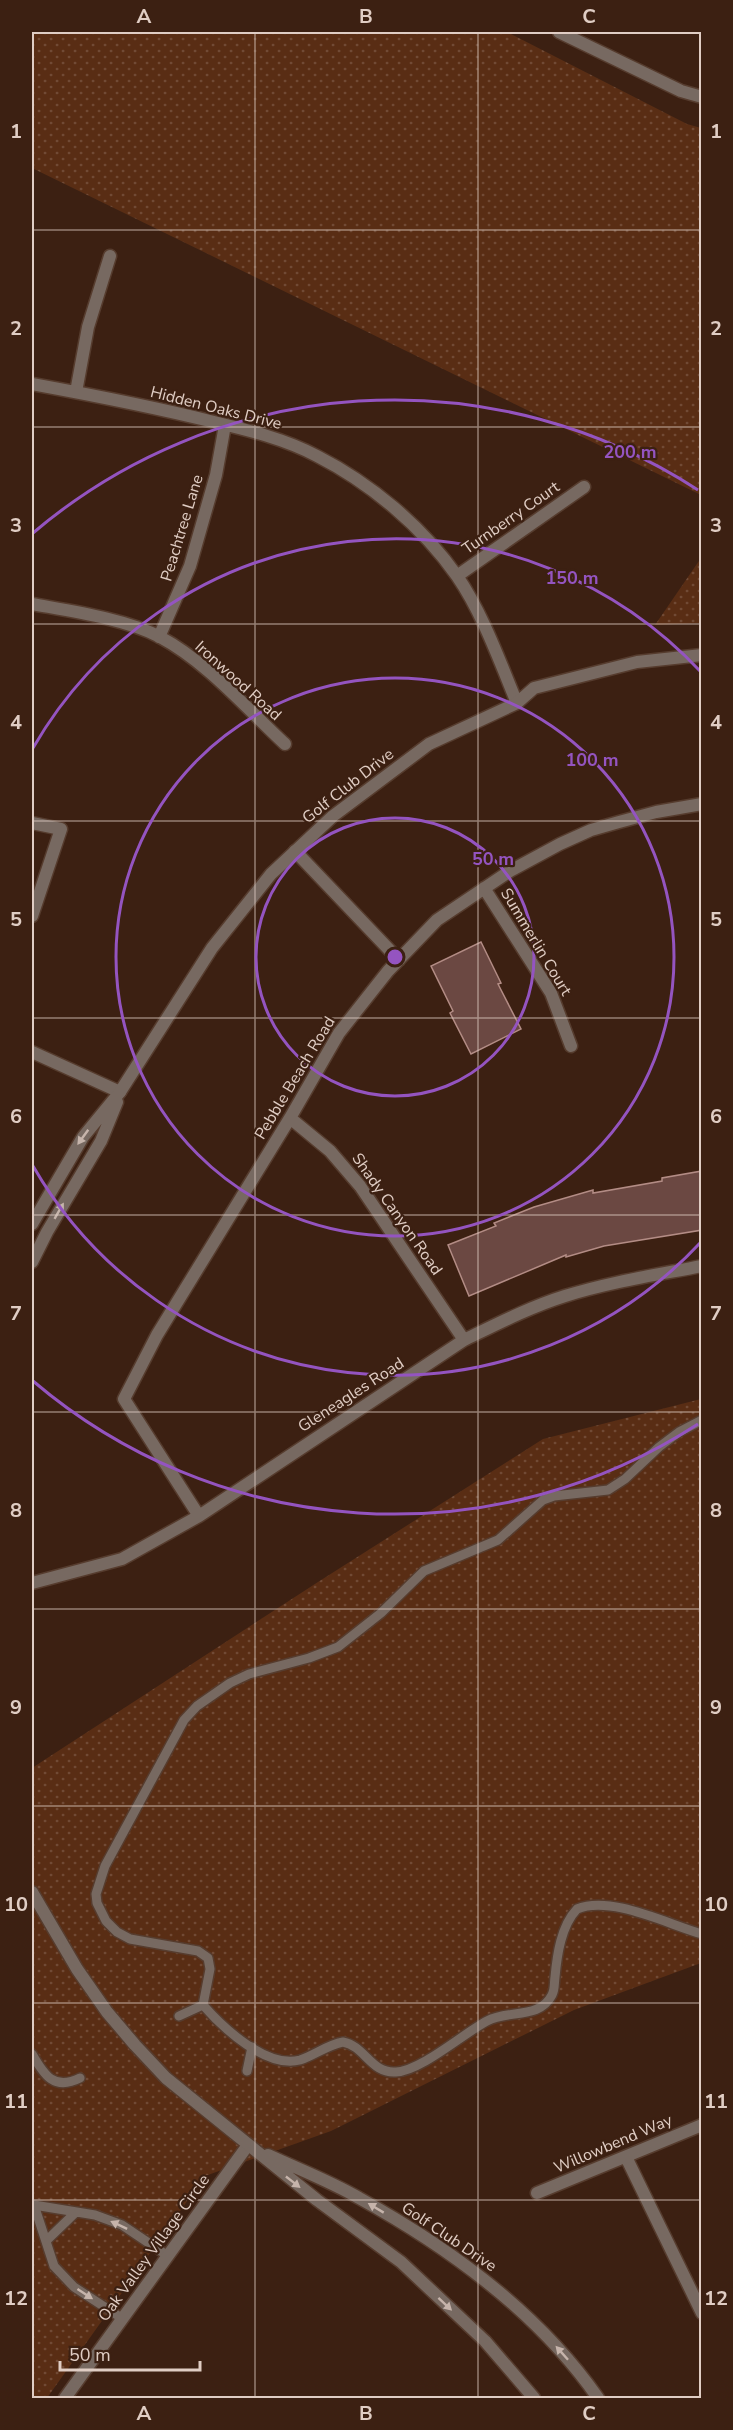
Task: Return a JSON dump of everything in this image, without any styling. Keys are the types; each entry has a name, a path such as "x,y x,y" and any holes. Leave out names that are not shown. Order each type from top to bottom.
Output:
{"street":[{"path":"560,32 681,91 702,97"},
{"path":"76,392 88,327 110,256"},
{"name":"Hidden Oaks Drive","path":"32,384 263,435 315,455 350,475 391,506 425,538 457,576 488,633 517,703"},
{"name":"Peachtree Lane","path":"159,637 190,566 216,475 225,425"},
{"name":"Turnberry Court","path":"457,576 584,488"},
{"name":"Ironwood Road","path":"32,604 91,615 159,637 198,663 285,744"},
{"name":"Golf Club Drive","path":"32,1224 83,1137 120,1092 212,948 271,874 333,816 429,744 517,703 534,688 637,662 702,655"},
{"name":"Pebble Beach Road","path":"199,1516 124,1400 157,1335 290,1118 339,1033 399,960 437,920 484,888 520,866 591,830 656,812 702,804"},
{"path":"32,823 61,829 32,916"},
{"path":"295,851 399,960"},
{"name":"Summerlin Court","path":"484,888 551,993 571,1047"},
{"path":"32,1052 120,1092"},
{"name":"Golf Club Drive","path":"32,1262 47,1232 101,1141 120,1092"},
{"name":"Shady Canyon Road","path":"290,1118 330,1151 360,1186 464,1340"},
{"name":"Gleneagles Road","path":"32,1583 122,1559 199,1516 464,1340 563,1296 591,1288 702,1266"},
{"name":"Golf Club Drive","path":"32,1892 77,1969 107,2012 166,2078 248,2145 401,2262 485,2341 534,2398"},
{"name":"Willowbend Way","path":"537,2193 702,2125"},
{"name":"Golf Club Drive","path":"248,2145 358,2197 469,2268 535,2322 581,2374 598,2398"},
{"name":"Oak Valley Village Circle","path":"65,2398 248,2145"},
{"path":"626,2157 702,2313"}],"lane":[{"path":"203,2006 210,1969 208,1958 198,1951 130,1939 117,1932 100,1912 96,1894 105,1866 184,1720 210,1696 249,1674 309,1658 338,1647 381,1613 424,1571 498,1540 543,1500 554,1496 608,1490 625,1479 659,1447 679,1432 702,1420"},
{"path":"203,2006 225,2027 252,2047 272,2058 297,2061 343,2042 357,2047 379,2068 397,2072 408,2070 487,2021 501,2015 532,2012 545,2005 554,1990 566,1926 576,1909 594,1905 611,1907 702,1934"},
{"path":"178,2016 203,2006"},
{"path":"247,2071 252,2047"},
{"path":"32,2054 41,2070 53,2081 65,2083 80,2078"},
{"path":"33,2203 95,2215 122,2225 168,2256"},
{"path":"33,2203 54,2266 74,2287 123,2319"},
{"path":"46,2241 76,2212"}],"shaded area":[{"path":"32,32 507,32 687,124 701,128 701,495 32,168"},
{"path":"701,558 701,623 655,625"},
{"path":"701,1399 701,1963 574,2010 331,2131 205,2176 47,2398 32,2398 32,1768 543,1439"}],"building":[{"path":"481,942 501,983 498,984 521,1029 471,1054 450,1013 453,1011 431,966"},
{"path":"702,1171 702,1230 604,1246 566,1257 566,1255 469,1296 448,1245 496,1226 494,1223 534,1207 593,1190 593,1193 662,1181 662,1178"}]}
